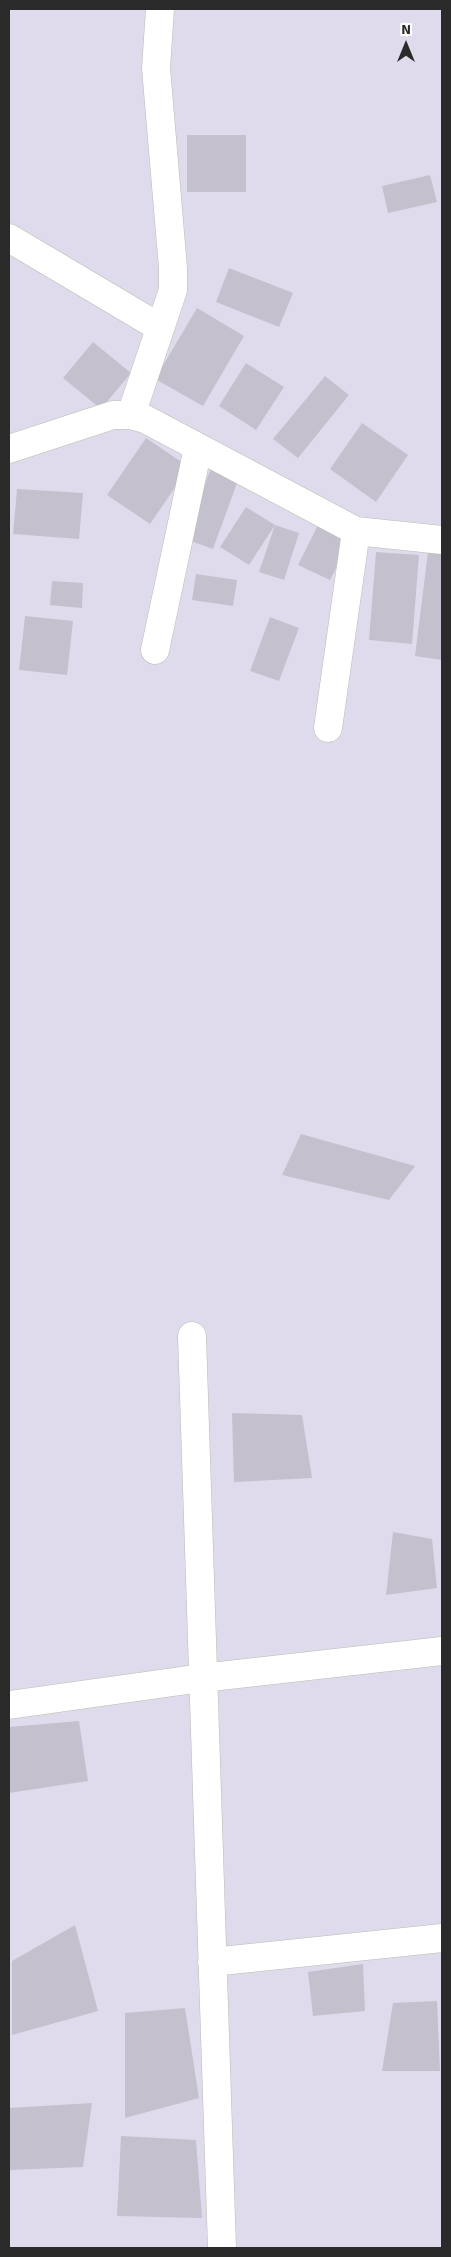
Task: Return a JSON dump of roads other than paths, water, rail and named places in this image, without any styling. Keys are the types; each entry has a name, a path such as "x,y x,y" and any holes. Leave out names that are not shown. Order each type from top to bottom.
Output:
{"street":[{"path":"131,415 173,290 173,268 156,68 160,9"},
{"path":"9,238 159,327"},
{"path":"9,449 113,415 131,415 145,419 356,531 442,540"},
{"path":"155,650 198,448"},
{"path":"328,728 356,531"},
{"path":"192,1336 222,2248"},
{"path":"9,1705 202,1678 442,1651"},
{"path":"212,1962 442,1938"}]}
